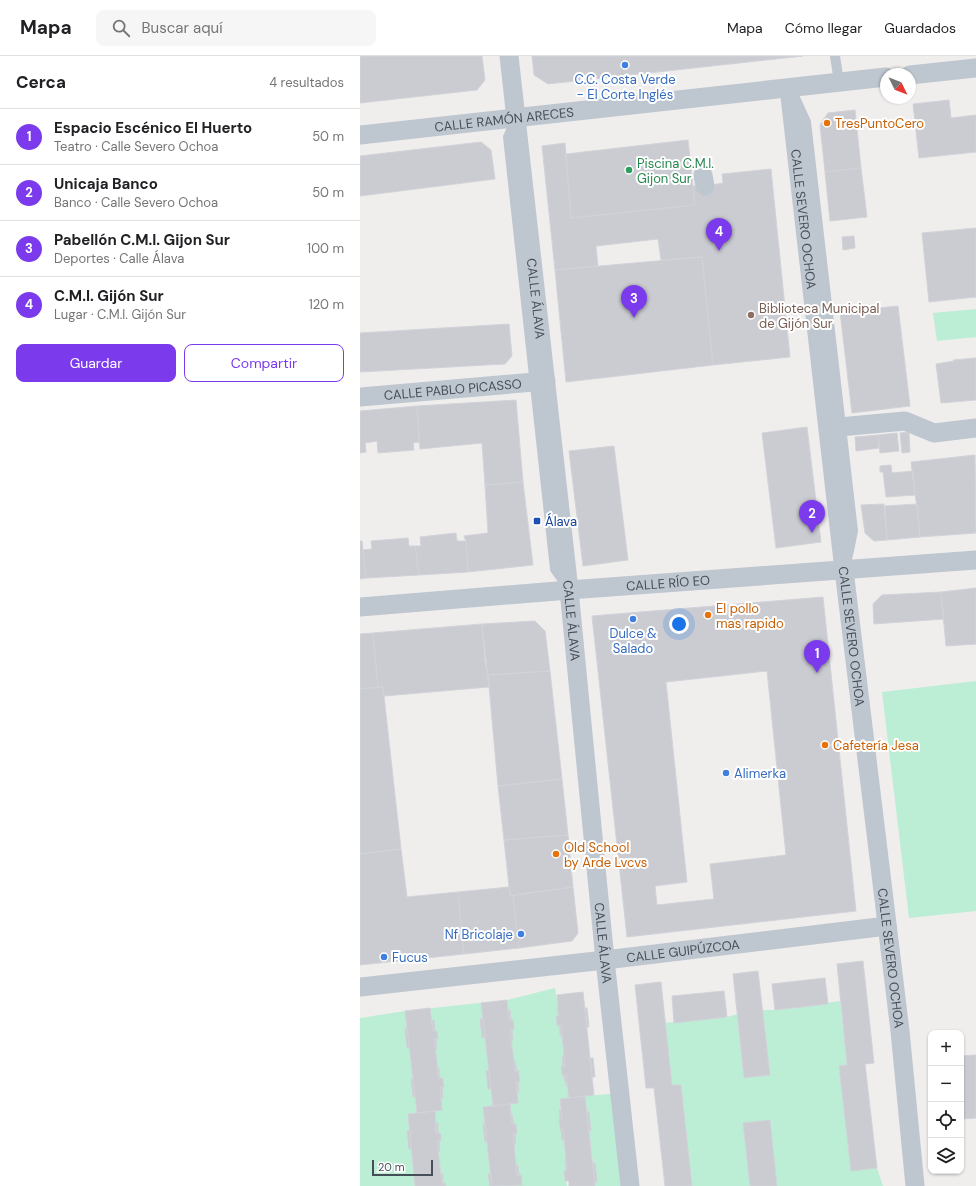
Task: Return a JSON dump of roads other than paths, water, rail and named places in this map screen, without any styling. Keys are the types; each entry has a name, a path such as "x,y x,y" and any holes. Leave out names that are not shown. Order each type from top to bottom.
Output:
{"street":[{"name":"CALLE ÁLAVA","path":"509,56 517,118 540,382 569,590 605,960 630,1186"},
{"path":"916,74 976,68"},
{"name":"CALLE RAMÓN ARECES","path":"360,136 880,78"},
{"name":"CALLE SEVERO OCHOA","path":"790,88 834,427 844,570 900,1031 915,1186"},
{"name":"CALLE PABLO PICASSO","path":"360,397 540,382"},
{"path":"834,427 905,421 934,433 976,428"},
{"name":"CALLE RÍO EO","path":"360,607 976,560"},
{"name":"CALLE GUIPÚZCOA","path":"360,987 605,960 887,926"}],"lane":[{"path":"835,56 839,82"}],"place":[{"name":"C.C. Costa Verde - El Corte Inglés","path":"625,65"},
{"name":"TresPuntoCero","path":"827,123"},
{"name":"Piscina C.M.I. Gijon Sur","path":"629,170"},
{"name":"C.M.I. Gijón Sur","path":"719,251"},
{"name":"Biblioteca Municipal de Gijón Sur","path":"751,315"},
{"name":"Pabellón C.M.I. Gijon Sur","path":"634,318"},
{"name":"Álava","path":"537,521"},
{"name":"Unicaja Banco","path":"812,533"},
{"name":"El pollo mas rapido","path":"708,615"},
{"name":"Dulce & Salado","path":"633,619"},
{"name":"Espacio Escénico El Huerto","path":"817,673"},
{"name":"Cafetería Jesa","path":"825,745"},
{"name":"Alimerka","path":"726,773"},
{"name":"Old School by Arde Lvcvs","path":"556,854"},
{"name":"Nf Bricolaje","path":"521,934"},
{"name":"Fucus","path":"384,957"}]}
